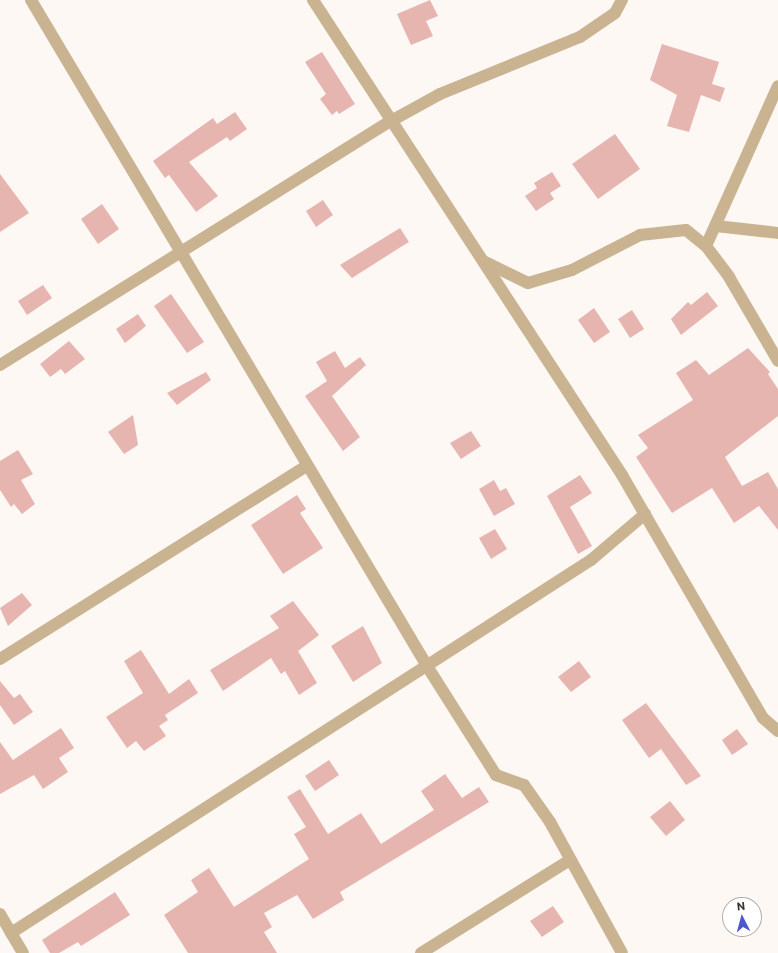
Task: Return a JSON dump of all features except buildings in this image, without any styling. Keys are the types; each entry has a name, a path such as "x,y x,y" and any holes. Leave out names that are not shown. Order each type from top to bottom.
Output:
{"street":[{"path":"30,0 181,252 305,467 427,666 496,776 524,785 570,860 622,953"},
{"path":"313,0 645,514 763,718 778,731"},
{"path":"0,365 391,121 440,94 580,37 615,13 622,0"},
{"path":"706,246 778,86"},
{"path":"716,226 778,233"},
{"path":"482,261 528,283 572,270 640,235 686,230 706,246 778,362"},
{"path":"0,659 305,467"},
{"path":"11,933 591,560 645,514"},
{"path":"421,953 570,860"},
{"path":"0,914 23,953"}]}
